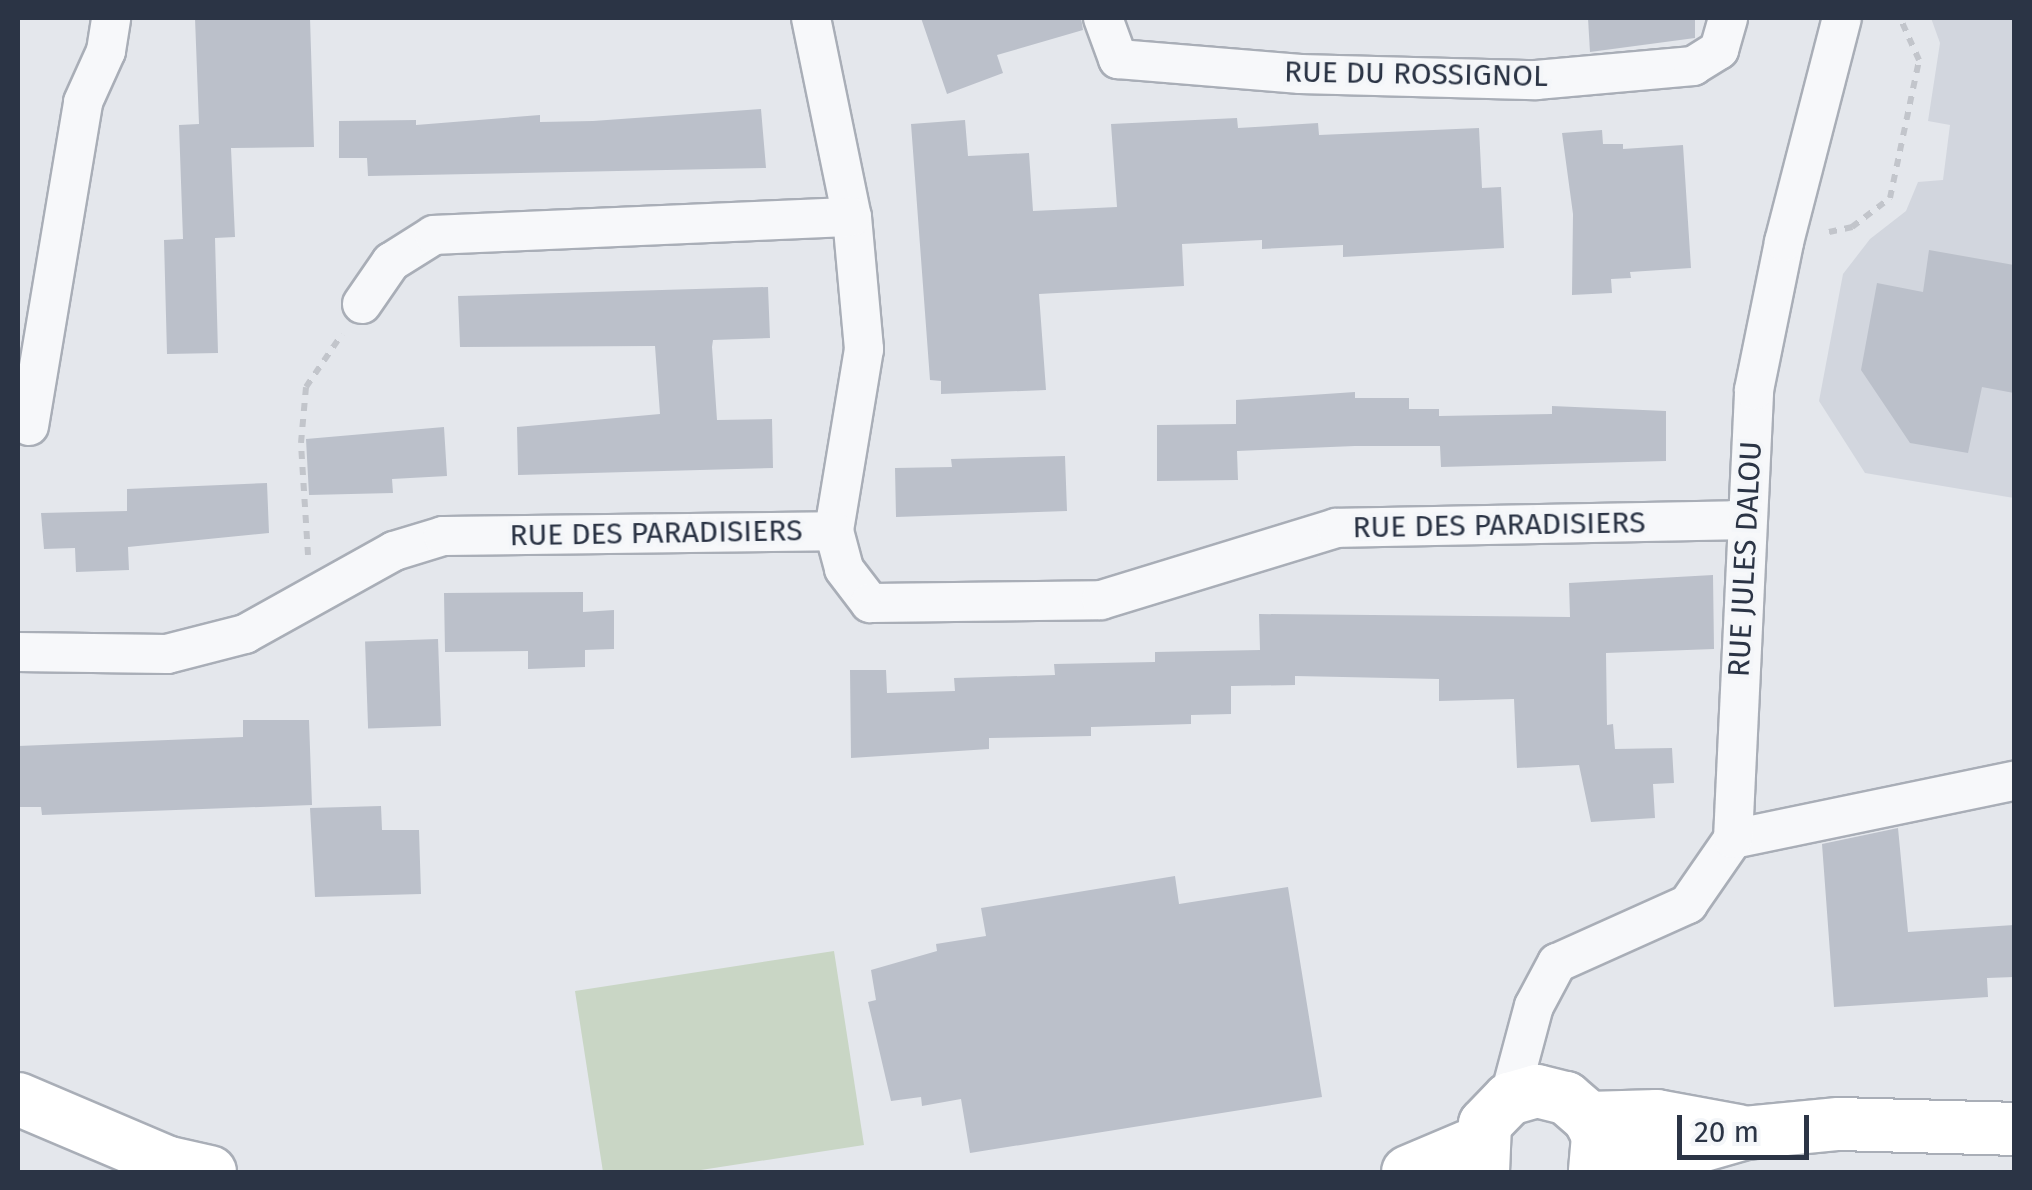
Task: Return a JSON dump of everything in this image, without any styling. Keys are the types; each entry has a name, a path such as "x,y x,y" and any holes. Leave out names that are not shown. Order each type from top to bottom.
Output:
{"street":[{"path":"29,426 83,102 112,18"},
{"path":"811,18 852,217 864,350 834,531"},
{"name":"RUE DU ROSSIGNOL","path":"1103,18 1118,58 1300,74 1536,80 1693,66 1719,50 1728,18"},
{"name":"RUE JULES DALOU","path":"1733,839 1744,520 1754,390 1784,242 1842,18"},
{"path":"362,304 391,262 434,234 852,217"},
{"name":"RUE DES PARADISIERS","path":"18,652 167,654 245,634 394,551 443,536 834,531 844,568 870,603 1101,600 1336,528 1744,520"},
{"path":"1595,1172 1598,1136 1550,1103 1536,1048 1534,1006 1557,963 1688,904 1733,839 2014,781"},
{"path":"18,1099 169,1163 210,1172"},
{"path":"1408,1172 1481,1157 1484,1124 1550,1103 1657,1116 1745,1133"},
{"path":"1610,1172 1745,1133 1839,1124 2014,1129"}],"path":[{"path":"1784,242 1852,227 1890,198 1919,60 1900,18"},
{"path":"311,596 300,443 306,388 362,304"}],"shaded area":[{"path":"1931,18 2014,18 2014,498 1865,473 1819,401 1843,274 1870,239 1906,211 1918,182 1943,180 1950,125 1928,121 1940,43"}],"green space":[{"path":"834,951 864,1145 688,1172 603,1172 575,991"}],"building":[{"path":"195,18 310,18 314,147 231,148 235,237 215,238 218,353 167,354 164,240 183,239 179,125 199,124"},
{"path":"921,18 1081,18 1083,30 997,55 1003,73 947,94"},
{"path":"1588,18 1695,18 1695,38 1590,52"},
{"path":"761,109 766,168 368,176 367,158 339,158 339,121 416,120 416,125 540,115 540,122 593,121"},
{"path":"1237,118 1238,128 1318,123 1319,135 1479,128 1482,188 1501,187 1504,248 1343,257 1343,245 1262,249 1262,240 1182,244 1184,286 1039,294 1046,390 941,394 941,381 930,380 911,124 965,120 968,156 1029,153 1033,211 1117,207 1111,124"},
{"path":"1602,130 1603,144 1623,144 1623,149 1683,145 1691,268 1630,272 1631,278 1611,279 1612,293 1572,295 1573,214 1562,133"},
{"path":"1929,250 2014,265 2014,393 1982,387 1968,453 1910,443 1861,370 1877,283 1923,292"},
{"path":"768,287 770,338 713,340 712,347 717,420 772,419 773,468 518,475 517,427 660,414 655,346 460,347 458,296"},
{"path":"1355,392 1355,398 1409,398 1409,409 1439,409 1439,416 1552,414 1552,406 1666,411 1666,461 1441,467 1440,446 1355,446 1237,451 1238,480 1157,481 1157,425 1236,424 1236,400"},
{"path":"444,427 447,476 392,479 393,493 309,495 306,439"},
{"path":"1065,456 1067,511 896,517 895,468 952,467 951,459"},
{"path":"267,483 269,533 128,547 129,570 76,572 75,548 44,549 41,513 127,511 127,489"},
{"path":"1713,575 1714,649 1606,653 1607,725 1613,724 1615,749 1672,748 1674,783 1653,784 1655,818 1591,822 1579,765 1517,768 1514,699 1439,701 1439,679 1295,676 1295,685 1231,686 1231,714 1191,715 1191,724 1091,727 1091,736 989,738 989,749 851,758 850,670 886,670 887,693 955,691 954,678 1055,675 1054,664 1155,662 1155,652 1260,650 1259,614 1570,617 1569,583"},
{"path":"583,592 583,612 614,610 614,649 585,650 585,667 528,669 528,651 445,652 444,593"},
{"path":"438,639 441,726 368,728 365,642"},
{"path":"243,720 309,720 312,805 42,815 41,807 18,807 18,746 243,737"},
{"path":"381,806 382,830 419,830 421,894 315,897 310,808"},
{"path":"1898,828 1908,932 2014,925 2014,977 1987,978 1988,997 1834,1007 1822,844"},
{"path":"1175,876 1179,904 1288,887 1322,1097 970,1153 961,1099 922,1106 921,1097 891,1101 868,1002 876,1000 871,970 937,951 936,944 986,936 981,908"}]}
